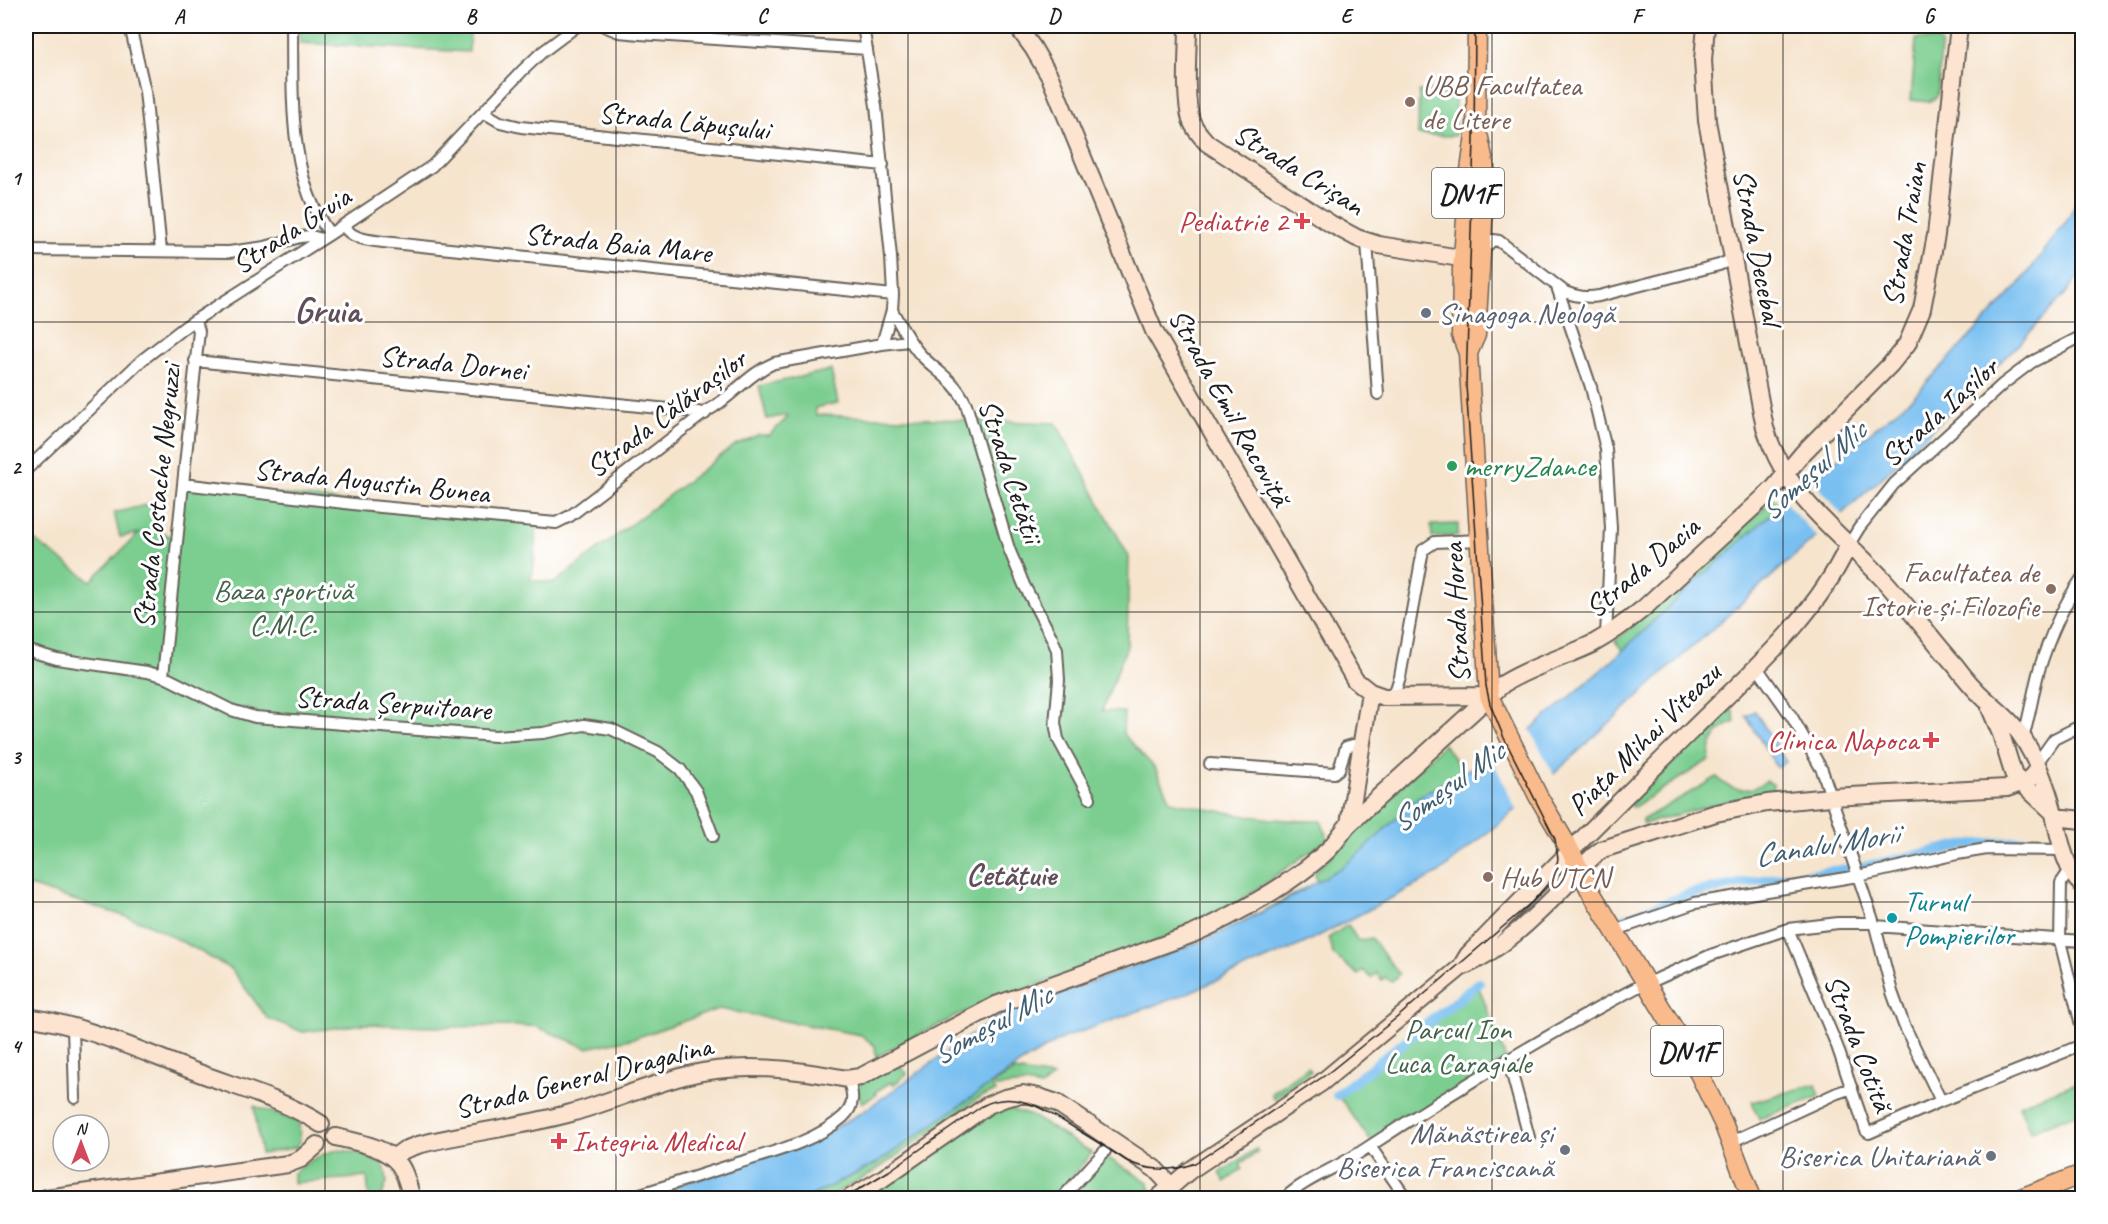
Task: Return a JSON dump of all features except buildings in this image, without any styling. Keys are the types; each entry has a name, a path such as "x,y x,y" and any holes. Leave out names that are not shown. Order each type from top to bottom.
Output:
{"main road":[{"name":"Strada Emil Racoviță","path":"1017,26 1034,48 1050,77 1100,204 1154,331 1342,659 1355,680 1370,692"},
{"name":"Strada Crișan","path":"1188,26 1191,119 1198,133 1214,148 1331,224 1367,242 1462,257 1471,256 1482,250"},
{"name":"Strada Horea","path":"1477,26 1476,128 1462,257 1461,335 1468,353 1489,696 1538,796 1570,850"},
{"name":"Strada Decebal","path":"1706,26 1703,60 1707,121 1765,428 1771,448 1795,489 1830,528 1882,578 1984,698"},
{"name":"Strada Traian","path":"1785,475 1803,453 1890,365 1907,344 1923,309 1936,235 1959,26"},
{"name":"Strada Horea","path":"1468,353 1476,335 1486,172 1476,128"},
{"name":"Strada Dacia","path":"1489,696 1522,672 1606,636 1644,608 1774,488 1785,475"},
{"name":"Piața Mihai Viteazu","path":"1460,968 1468,955 1570,850 1756,666 1812,605 1834,574 1848,546"},
{"path":"1349,824 1370,692 1393,698 1489,696"},
{"name":"Strada General Dragalina","path":"393,1158 404,1150 418,1145 572,1112 666,1081 703,1072 762,1068 847,1079 866,1075 996,1005 1193,934 1244,908 1309,866 1330,848 1349,824 1489,696"},
{"path":"1444,697 1456,708 1457,719 1454,727"},
{"path":"1984,698 2012,723 2023,738 2048,791 2070,870 2082,885"},
{"path":"1984,698 1996,720 2011,770 2017,779 2054,815 2082,820"},
{"path":"2023,783 2032,778 2037,765"},
{"name":"Piața Mihai Viteazu","path":"1460,968 1474,962 1509,939 1596,853 1611,846 1700,818 1767,803 1831,797 1996,789 2023,783"},
{"name":"DN1F","path":"1570,850 1613,931 1691,1057 1731,1142 1752,1198"},
{"path":"1158,1198 1175,1192 1189,1171 1321,1083 1460,968"},
{"path":"26,1017 73,1027 250,1092 297,1111 321,1124 327,1124 333,1128 336,1137"},
{"path":"850,1198 882,1179 994,1102 1023,1094 1039,1097 1067,1108 1155,1169 1175,1192"},
{"path":"321,1124 312,1134 313,1141 317,1145 330,1146 336,1137"},
{"path":"336,1137 370,1147 393,1158 399,1164 410,1192 397,1198"},
{"path":"46,1198 288,1164 305,1156 317,1145"},
{"path":"2021,1198 2082,1174"}],"street":[{"path":"130,26 145,91 161,251"},
{"path":"26,250 229,252 265,247 300,237 326,237 303,178 296,141 292,26"},
{"name":"Strada Gruia","path":"26,470 142,360 195,320 432,166 541,53 577,26"},
{"path":"604,26 619,32 640,34 867,49"},
{"path":"863,26 883,165 893,295 892,310 882,344"},
{"name":"Strada Lăpușului","path":"483,112 500,122 520,127 883,165"},
{"name":"Strada Baia Mare","path":"343,225 352,235 383,243 893,295"},
{"path":"1482,250 1493,240 1499,241 1557,286 1575,297 1599,296 1719,265 1733,259"},
{"path":"1367,242 1378,394"},
{"path":"1557,286 1591,387 1606,450 1611,528 1606,636"},
{"name":"Strada Cetății","path":"892,310 909,341 921,355 957,387 966,404 1009,549 1024,585 1057,650 1059,680 1055,723 1058,738 1090,798"},
{"name":"Strada Costache Negruzzi","path":"164,676 199,331 195,320"},
{"name":"Strada Iașilor","path":"1848,546 1859,528 1894,484 2002,384 2032,362 2082,336"},
{"name":"Strada Călărașilor","path":"556,523 570,516 762,368 774,363 909,341"},
{"name":"Strada Dornei","path":"195,361 705,414"},
{"name":"Strada Augustin Bunea","path":"183,484 370,506 556,523"},
{"path":"1393,698 1400,677 1423,550 1435,542 1480,540"},
{"path":"2023,738 2040,669 2062,611 2082,578"},
{"name":"Strada Șerpuitoare","path":"26,650 57,659 164,676 231,710 255,717 495,736 543,733 584,725 611,729 658,752 680,769 696,791 713,836"},
{"name":"Piața Mihai Viteazu","path":"1756,666 1792,717 1822,770 1831,797"},
{"path":"2037,765 2054,739 2082,725"},
{"path":"1210,765 1334,772 1339,769 1346,747 1360,746"},
{"path":"1831,797 1875,925 1892,993 1904,1025 1941,1101 2082,1045"},
{"path":"1613,931 1695,903 1857,875 1973,851 2064,850"},
{"path":"2070,870 2061,883 2060,941 2082,1029"},
{"path":"1285,1198 1538,1041 1645,984 1711,955 1788,929 1838,922 2082,942"},
{"name":"Strada Cotită","path":"1788,929 1837,1046 1866,1131 1869,1133 1941,1101"},
{"path":"73,1027 75,1098"},
{"path":"1508,1059 1529,1137"},
{"path":"627,1198 790,1147 819,1133 844,1117 848,1111 853,1099 852,1089 847,1079"},
{"path":"1731,1142 1852,1088"},
{"path":"1370,1146 1406,1198"},
{"path":"1062,1198 1105,1151"}],"green space":[{"path":"300,26 470,26 469,52 300,43"},
{"path":"1916,39 1937,40 1941,44 1938,93 1936,98 1929,102 1911,100"},
{"path":"1419,91 1455,91 1455,136 1418,135"},
{"name":"Baza sportivă C.M.C.","path":"831,370 838,403 815,408 816,415 1056,423 1129,557 1127,646 1102,711 1124,712 1123,734 1155,768 1170,801 1264,818 1321,821 1328,839 1203,924 958,1015 876,1057 875,1046 861,1035 719,1009 635,1038 587,1048 535,1026 435,1027 365,1024 303,1032 267,1018 232,970 194,948 146,923 26,885 26,532 91,581 139,533 120,537 114,513 154,503 160,527 154,529 177,537 183,484 537,522 533,572 530,580 554,583 735,445 758,435 769,435 788,417 787,415 767,419 759,386"},
{"path":"1774,499 1781,505 1623,651 1615,641"},
{"path":"1458,524 1458,536 1432,537 1431,525"},
{"path":"1731,708 1735,722 1723,728 1716,736 1709,760 1634,807 1631,806 1631,803"},
{"path":"1444,744 1463,772 1418,797 1364,850 1365,861 1242,922 1318,882 1314,873"},
{"path":"1717,777 1728,786 1740,790 1753,788 1766,781 1773,784 1774,789 1643,824 1642,820"},
{"path":"1348,925 1358,941 1371,938 1399,974 1391,982 1385,977 1382,980 1376,973 1371,978 1363,970 1358,975 1333,954 1328,938"},
{"name":"Parcul Ion Luca Caragiale","path":"1478,985 1506,1059 1372,1143 1337,1094"},
{"path":"898,1063 907,1074 893,1085 891,1082 875,1092 876,1095 862,1103 855,1086"},
{"path":"1308,1067 1311,1071 1274,1099 1271,1094"},
{"path":"1014,1071 1053,1077 1041,1087 1025,1084 996,1087 993,1084"},
{"path":"2076,1083 2082,1098 2082,1111 2030,1132 2019,1105"},
{"path":"990,1084 996,1092 982,1096 872,1173 827,1198 807,1198 877,1163"},
{"path":"1816,1084 1820,1096 1759,1119 1752,1102"},
{"path":"254,1106 299,1122 300,1141 297,1147 261,1154"},
{"path":"1009,1109 1032,1116 1092,1153 1054,1198 862,1198 992,1110"},
{"path":"1256,1149 1258,1152 1240,1164 1242,1169 1225,1182 1220,1173"},
{"path":"337,1150 362,1155 385,1168 387,1182 381,1198 369,1198 367,1177 293,1183 293,1173 298,1169 319,1156"},
{"path":"1103,1155 1148,1182 1151,1192 1148,1198 1085,1198 1072,1190"}],"water":[{"name":"Someșul Mic","path":"2082,191 2082,271 2067,292 2019,344 1883,477 1672,665 1517,808 1439,873 1303,944 1180,996 1063,1038 1023,1062 877,1163 807,1198 642,1198 812,1140 861,1113 998,1016 1205,940 1281,903 1339,869 1364,850 1418,797 1489,758 1530,730 1569,698 1770,515 1912,398 2018,286 2066,222"},
{"path":"1755,711 1786,762 1777,768 1746,716"}],"pier":[{"path":"1811,479 1843,516 1818,538 1783,500"},
{"path":"1529,727 1555,777 1517,812 1490,754"}],"waterway":[{"name":"Canalul Morii","path":"1621,920 1693,893 1756,881 1864,867 1962,845 2044,840"},
{"name":"Canalul Morii","path":"1337,1095 1479,983"}],"tram line":[{"path":"844,1198 889,1171 982,1106 1007,1099 1031,1104 1054,1115 1135,1164 1169,1169 1195,1163 1327,1074 1532,902 1553,878 1558,859 1555,839 1504,738 1490,704 1486,686 1466,385 1474,140 1475,26"}],"place":[{"name":"UBB Facultatea de Litere","path":"1410,102"},
{"name":"Pediatrie 2","path":"1302,221"},
{"name":"Sinagoga Neologă","path":"1426,313"},
{"name":"merryZdance","path":"1452,466"},
{"name":"Facultatea de Istorie și Filozofie","path":"2051,589"},
{"name":"Clinica Napoca","path":"1931,740"},
{"name":"Hub UTCN","path":"1488,877"},
{"name":"Turnul Pompierilor","path":"1892,918"},
{"name":"Integria Medical","path":"559,1141"},
{"name":"Mănăstirea și Biserica Franciscană","path":"1565,1150"},
{"name":"Biserica Unitariană","path":"1991,1156"}],"district":[{"name":"Gruia","path":"327,309"},
{"name":"Cetățuie","path":"1011,874"}]}
